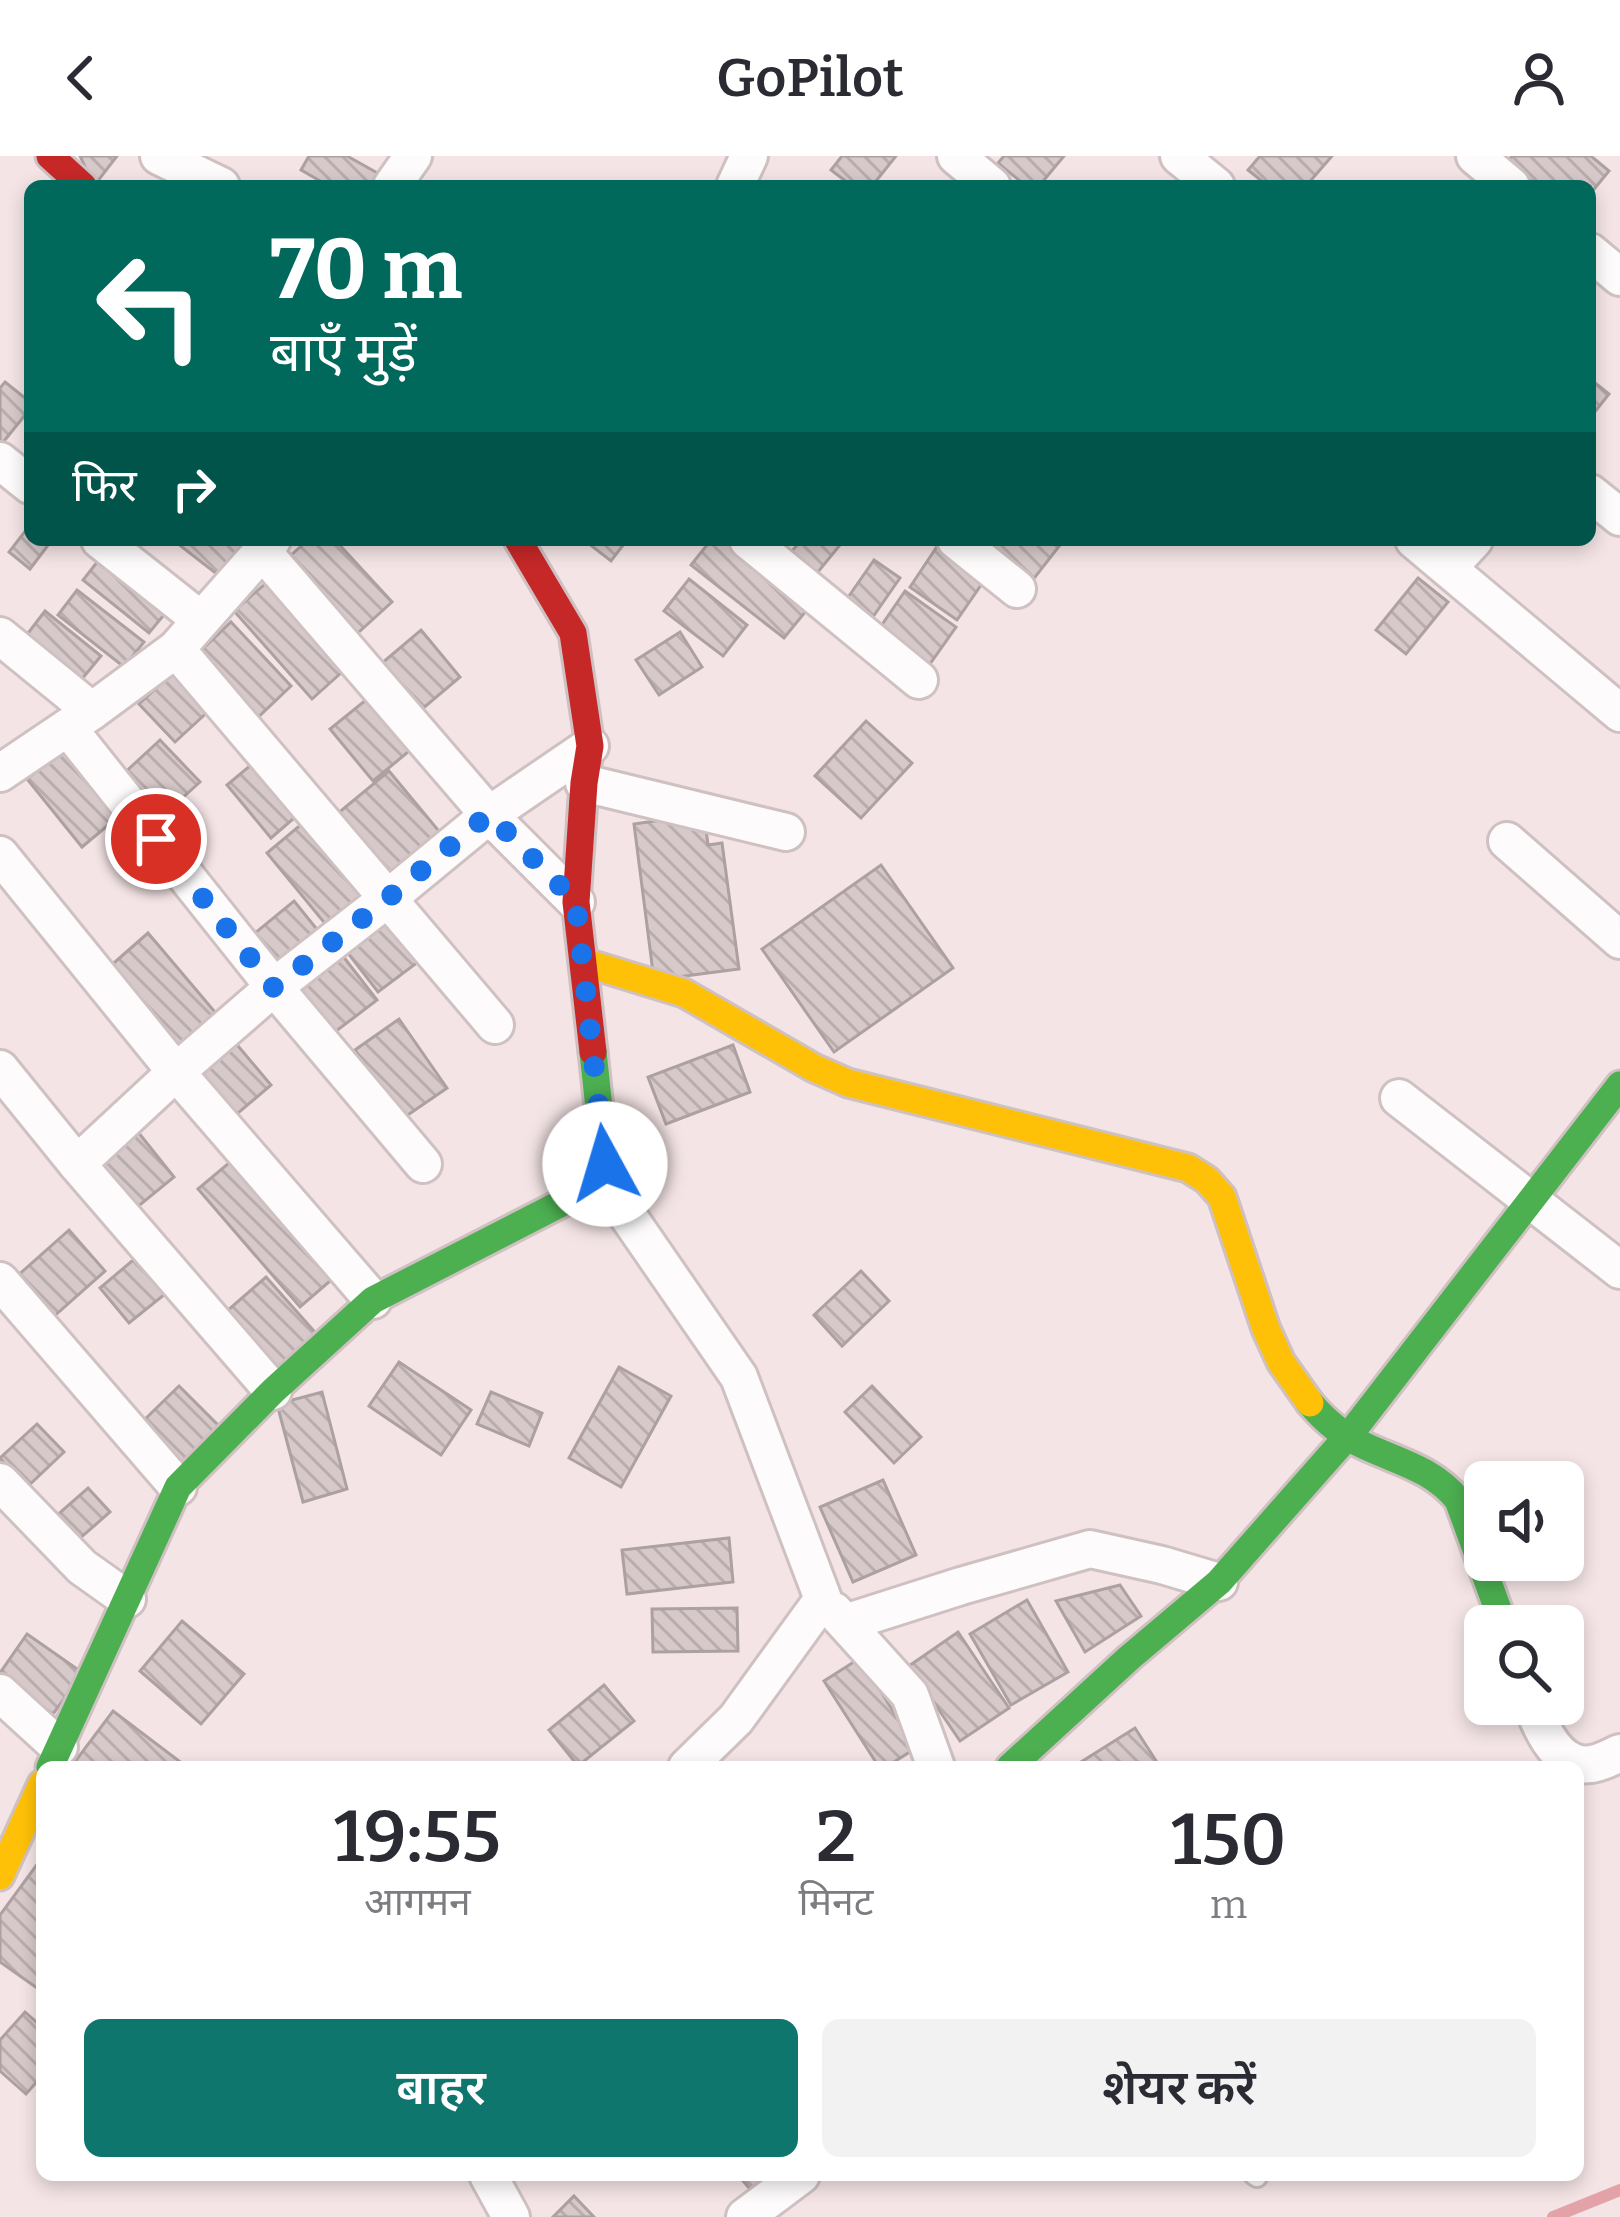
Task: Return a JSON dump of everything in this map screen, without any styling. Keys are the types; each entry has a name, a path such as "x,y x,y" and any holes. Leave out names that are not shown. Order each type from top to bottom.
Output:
{"street":[{"path":"50,156 76,180"},
{"path":"159,156 209,180"},
{"path":"956,156 985,180"},
{"path":"1179,156 1209,180"},
{"path":"1475,156 1504,180"},
{"path":"1596,257 1620,277"},
{"path":"0,461 24,480"},
{"path":"1596,498 1620,517"},
{"path":"108,546 201,620"},
{"path":"0,773 176,649 268,546 489,814 576,902"},
{"path":"0,1693 55,1757 178,1487 373,1300 589,1189 601,1177 605,1164 576,902 590,746 573,633 525,546"},
{"path":"755,546 919,680"},
{"path":"963,546 1017,589"},
{"path":"1421,546 1620,713"},
{"path":"1448,568 1468,546"},
{"path":"0,636 80,720 274,988 423,1164"},
{"path":"176,649 495,1025"},
{"path":"77,1165 274,988 489,814 590,746"},
{"path":"584,783 786,832"},
{"path":"1507,841 1620,940"},
{"path":"0,855 176,1072 373,1300"},
{"path":"583,962 684,993 848,1083 1202,1175 1222,1197 1269,1340 1306,1400 1347,1437 1433,1474 1449,1486 1496,1605"},
{"path":"0,1069 273,1391"},
{"path":"1399,1098 1620,1270"},
{"path":"1017,1761 1219,1582 1347,1437 1616,1100"},
{"path":"601,1177 740,1377 834,1611 910,1695 934,1761"},
{"path":"0,1281 178,1487"},
{"path":"0,1482 82,1568 127,1599"},
{"path":"693,1761 834,1611 961,1586 1090,1549 1219,1582"},
{"path":"1540,1725 1570,1761"},
{"path":"1584,1764 1620,1753"},
{"path":"0,1876 36,1797"},
{"path":"491,2181 511,2217"},
{"path":"745,2217 793,2181"}],"building":[{"path":"80,156 117,156 99,180 91,180"},
{"path":"309,156 347,156 381,175 378,180 318,180 301,170"},
{"path":"842,156 896,156 877,180 844,180 831,170"},
{"path":"1004,156 1064,156 1044,180 1019,180 998,163"},
{"path":"1260,156 1332,156 1311,180 1260,180 1248,170"},
{"path":"1512,156 1591,156 1609,171 1596,187 1596,180 1530,180 1508,161"},
{"path":"5,382 24,397 24,416 0,446 0,388"},
{"path":"1596,384 1609,394 1596,410"},
{"path":"24,533 24,546 47,546 30,569 9,552"},
{"path":"181,546 253,548 227,582"},
{"path":"301,546 341,546 392,602 349,641 280,565"},
{"path":"592,546 622,546 611,561"},
{"path":"706,546 747,546 815,600 784,638 691,565"},
{"path":"796,546 839,546 809,583 783,562"},
{"path":"937,546 946,546 988,575 957,620 910,587"},
{"path":"987,546 1059,546 1032,581"},
{"path":"102,556 168,610 149,633 83,580"},
{"path":"874,560 900,578 868,624 842,606"},
{"path":"273,577 351,664 312,699 234,611"},
{"path":"1418,578 1448,602 1406,654 1376,630"},
{"path":"689,579 747,625 723,656 664,611"},
{"path":"77,590 144,642 124,667 58,615"},
{"path":"905,591 956,627 925,671 875,635"},
{"path":"45,611 101,656 77,685 22,641"},
{"path":"231,622 291,686 251,724 191,660"},
{"path":"421,630 460,677 414,716 375,669"},
{"path":"680,632 702,667 659,695 636,660"},
{"path":"178,668 213,707 175,742 139,704"},
{"path":"377,691 420,742 373,781 330,729"},
{"path":"866,721 912,763 861,818 815,776"},
{"path":"160,740 200,782 159,819 120,777"},
{"path":"68,744 125,811 82,847 27,779"},
{"path":"257,760 301,812 271,838 227,785"},
{"path":"389,771 443,836 385,885 331,819"},
{"path":"704,814 708,845 722,843 739,969 654,980 634,824"},
{"path":"304,822 365,895 327,926 267,853"},
{"path":"881,865 953,968 834,1052 762,949"},
{"path":"294,901 324,938 279,975 249,938"},
{"path":"387,914 422,959 378,992 344,948"},
{"path":"148,933 220,1018 179,1053 107,969"},
{"path":"342,955 377,1000 331,1035 296,990"},
{"path":"399,1019 447,1088 402,1119 355,1050"},
{"path":"233,1040 271,1085 231,1119 193,1074"},
{"path":"733,1045 750,1092 666,1124 648,1077"},
{"path":"138,1132 174,1177 130,1213 94,1168"},
{"path":"236,1157 337,1275 300,1307 198,1189"},
{"path":"69,1230 105,1271 51,1319 15,1278"},
{"path":"145,1250 175,1286 129,1323 100,1288"},
{"path":"861,1271 889,1301 842,1346 814,1315"},
{"path":"266,1277 321,1339 275,1381 219,1318"},
{"path":"399,1362 471,1410 441,1455 369,1406"},
{"path":"619,1367 671,1396 621,1487 569,1458"},
{"path":"179,1386 221,1428 179,1468 138,1426"},
{"path":"872,1386 921,1437 894,1463 845,1412"},
{"path":"322,1392 347,1489 303,1502 277,1404"},
{"path":"491,1392 542,1413 529,1446 477,1424"},
{"path":"37,1424 64,1452 26,1488 0,1458"},
{"path":"883,1480 916,1555 853,1582 820,1507"},
{"path":"88,1488 110,1512 70,1547 48,1523"},
{"path":"729,1538 733,1582 627,1594 622,1550"},
{"path":"1120,1585 1141,1616 1085,1652 1056,1601"},
{"path":"1027,1600 1068,1672 1011,1705 970,1634"},
{"path":"737,1608 738,1651 653,1652 652,1609"},
{"path":"182,1621 244,1674 201,1724 140,1671"},
{"path":"958,1632 1009,1708 960,1741 909,1666"},
{"path":"27,1634 83,1673 53,1714 0,1677"},
{"path":"860,1658 916,1748 895,1761 875,1761 824,1681"},
{"path":"604,1685 634,1721 584,1761 574,1761 549,1730"},
{"path":"113,1711 179,1761 76,1761"},
{"path":"1135,1728 1156,1761 1083,1761"},
{"path":"36,1866 36,1987 0,1962 0,1915"},
{"path":"25,2012 36,2022 36,2083 26,2094 0,2071 0,2040"},
{"path":"743,2181 772,2181 755,2195"},
{"path":"574,2196 594,2217 553,2217"}],"waterway":[{"path":"1553,2217 1620,2190"}],"traffic: fast":[{"path":"53,1761 178,1487 373,1300 589,1189 601,1177 605,1164 593,1052"},
{"path":"1017,1761 1219,1582 1354,1429 1620,1085"},
{"path":"1310,1403 1349,1438 1427,1474 1448,1489 1458,1500 1496,1605"}],"traffic: slow":[{"path":"583,962 684,993 848,1083 1188,1168 1222,1197 1266,1329 1281,1362 1310,1403"},
{"path":"0,1876 36,1797"}],"traffic: jam":[{"path":"50,156 76,180"},
{"path":"522,546 573,633 590,746 576,902 593,1052"}],"route":[{"path":"156,839 274,988 489,814 576,902 605,1164"}]}
